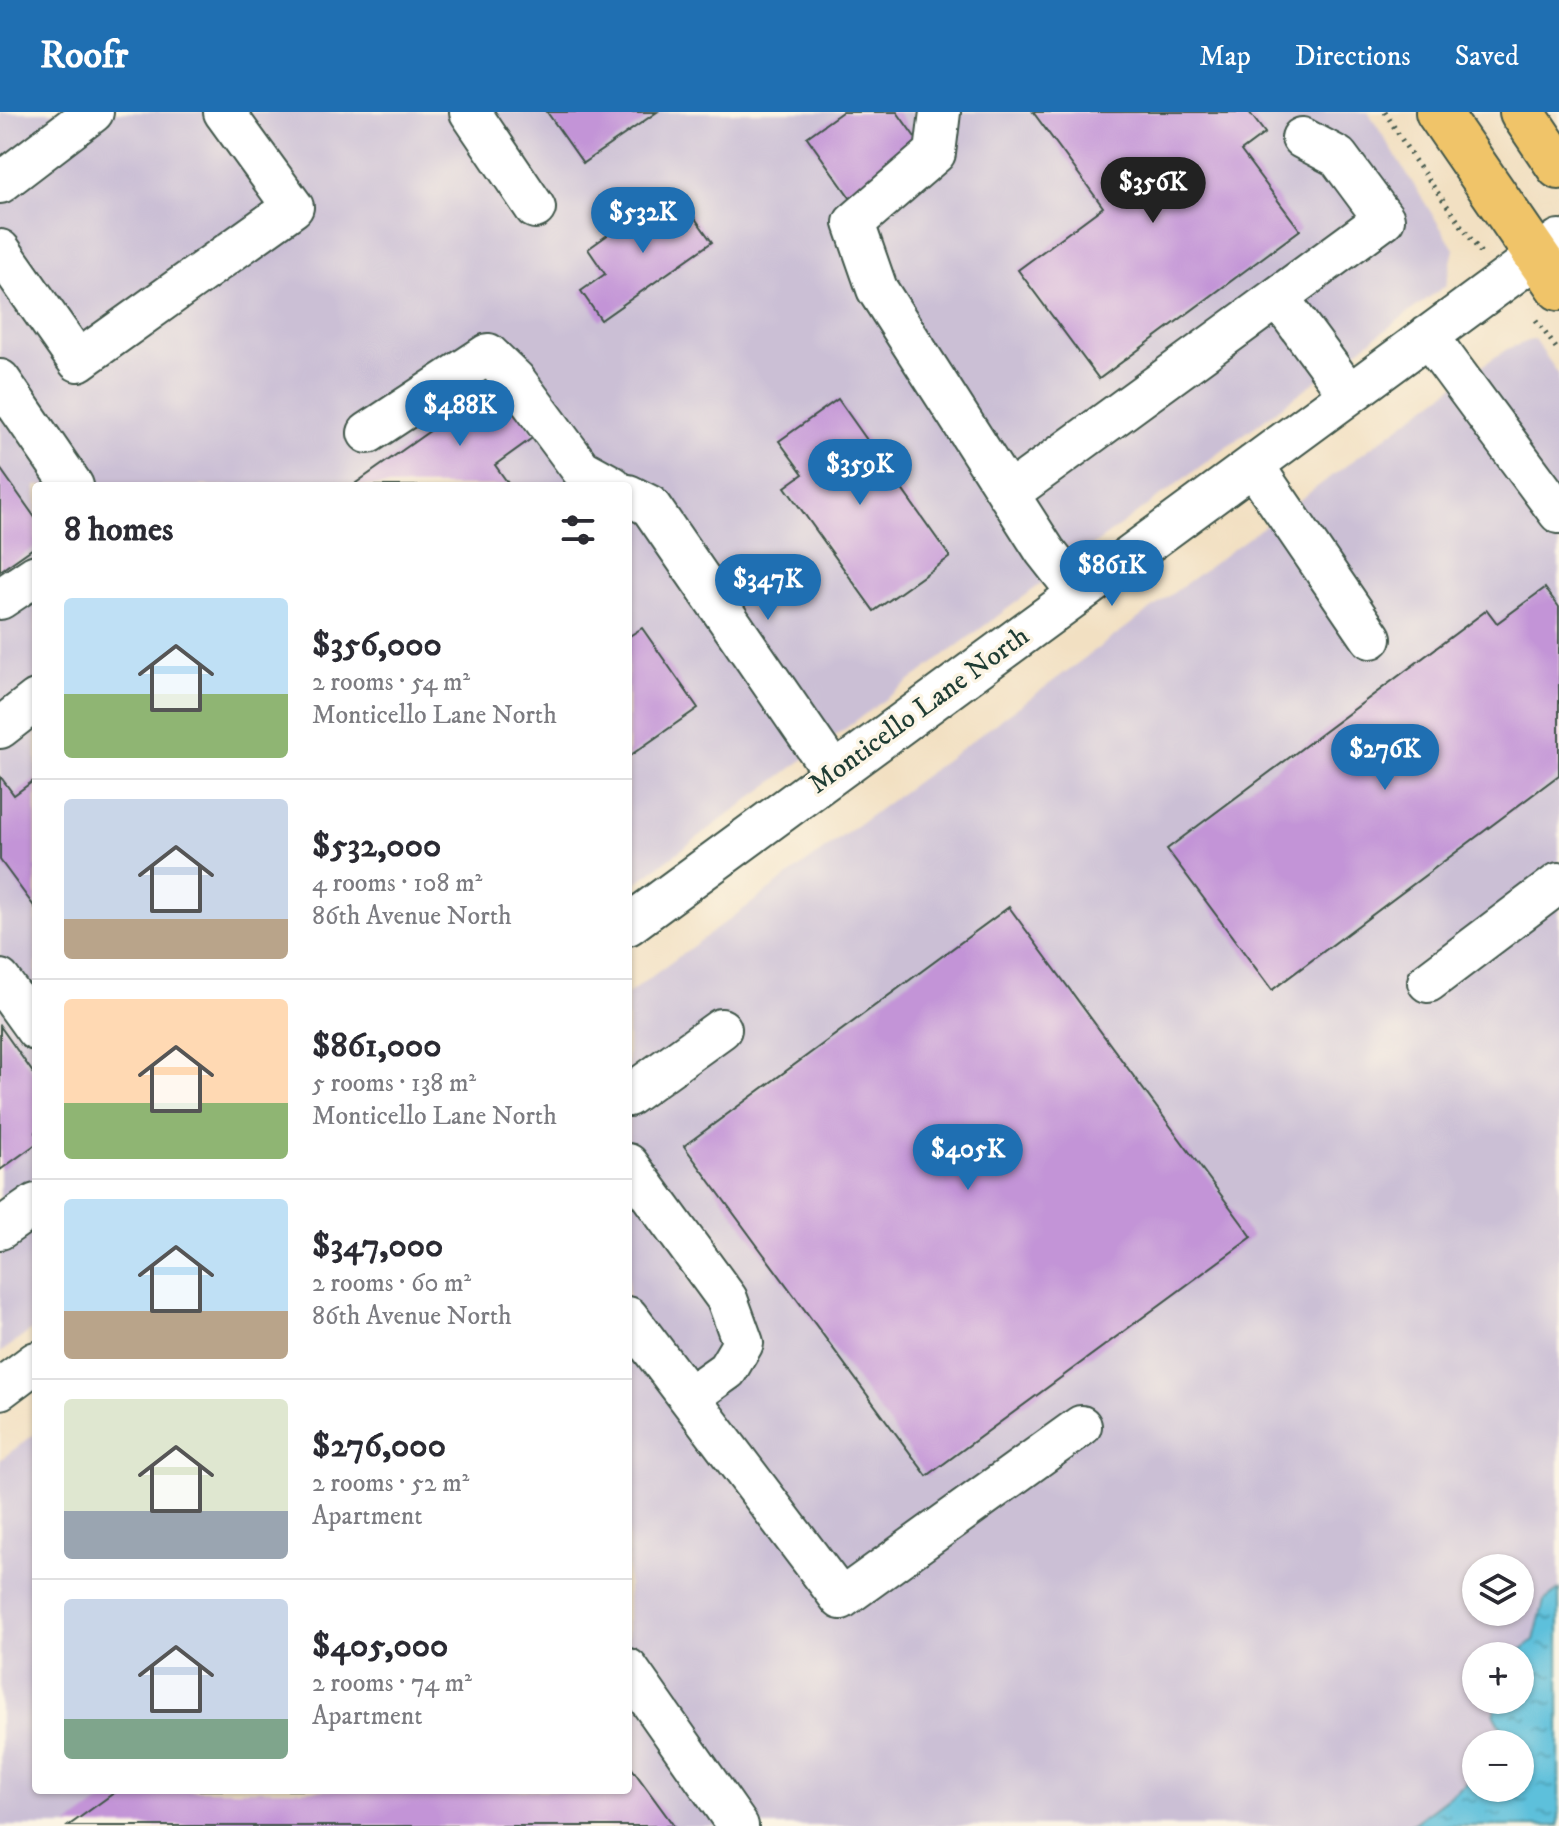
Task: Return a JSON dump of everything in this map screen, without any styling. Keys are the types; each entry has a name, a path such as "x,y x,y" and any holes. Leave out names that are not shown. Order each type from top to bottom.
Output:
{"main road":[{"path":"1438,112 1547,275"},
{"path":"1522,112 1559,167"}],"street":[{"path":"0,183 93,112"},
{"path":"0,250 78,361 293,207 224,112"},
{"path":"470,112 535,208"},
{"path":"940,112 935,153 854,223 877,289 1045,551 1078,593"},
{"path":"1008,494 1384,219 1338,157 1302,138"},
{"name":"Monticello Lane North","path":"632,922 1428,336 1547,275"},
{"path":"1278,297 1349,394"},
{"path":"1428,336 1559,513"},
{"path":"368,433 488,354 515,380 581,469 605,482"},
{"path":"0,380 70,482"},
{"path":"1253,465 1371,638"},
{"path":"639,500 834,773"},
{"path":"0,599 32,578"},
{"path":"0,728 32,703"},
{"path":"1428,982 1559,883"},
{"path":"0,980 32,1024"},
{"path":"632,1093 721,1029"},
{"path":"632,1169 727,1299 743,1343 727,1370 689,1397"},
{"path":"0,1229 32,1207"},
{"path":"632,1322 841,1599 1081,1426"},
{"path":"632,1675 738,1826"}],"path":[{"path":"1385,112 1469,238"},
{"path":"1547,275 1559,352"}],"shaded area":[{"path":"0,112 1368,112 1454,249 1446,285 632,886 632,482 32,482 32,1330 0,1353"},
{"path":"1534,339 1559,375 1559,1826 0,1826 0,1460 32,1436 32,1794 632,1794 632,991 1476,370 1507,349"}],"water":[{"path":"1559,1590 1559,1826 1410,1826 1462,1787 1462,1802 1534,1802 1534,1730 1503,1730 1495,1714 1534,1714 1534,1642 1531,1642 1544,1601"}],"building":[{"path":"547,112 657,112 583,163"},
{"path":"842,112 897,112 922,147 851,199 807,137"},
{"path":"1033,112 1249,112 1265,133 1241,151 1300,230 1099,379 1018,270 1103,207"},
{"path":"679,196 712,242 601,320 581,291 605,274 588,249 637,214 642,222"},
{"path":"498,383 535,436 495,465 507,482 357,482"},
{"path":"838,399 950,557 874,611 785,487 803,474 779,441"},
{"path":"0,468 32,513 32,549 0,571"},
{"path":"1545,588 1559,607 1559,775 1272,990 1167,849 1487,610 1497,623"},
{"path":"642,628 698,708 632,754 632,634"},
{"path":"0,776 14,795 32,782 32,904 0,860"},
{"path":"1009,907 1252,1237 927,1476 684,1146"},
{"path":"0,1026 32,1071 32,1147 0,1170"},
{"path":"632,1768 674,1826 68,1826 112,1794 632,1794"}]}
